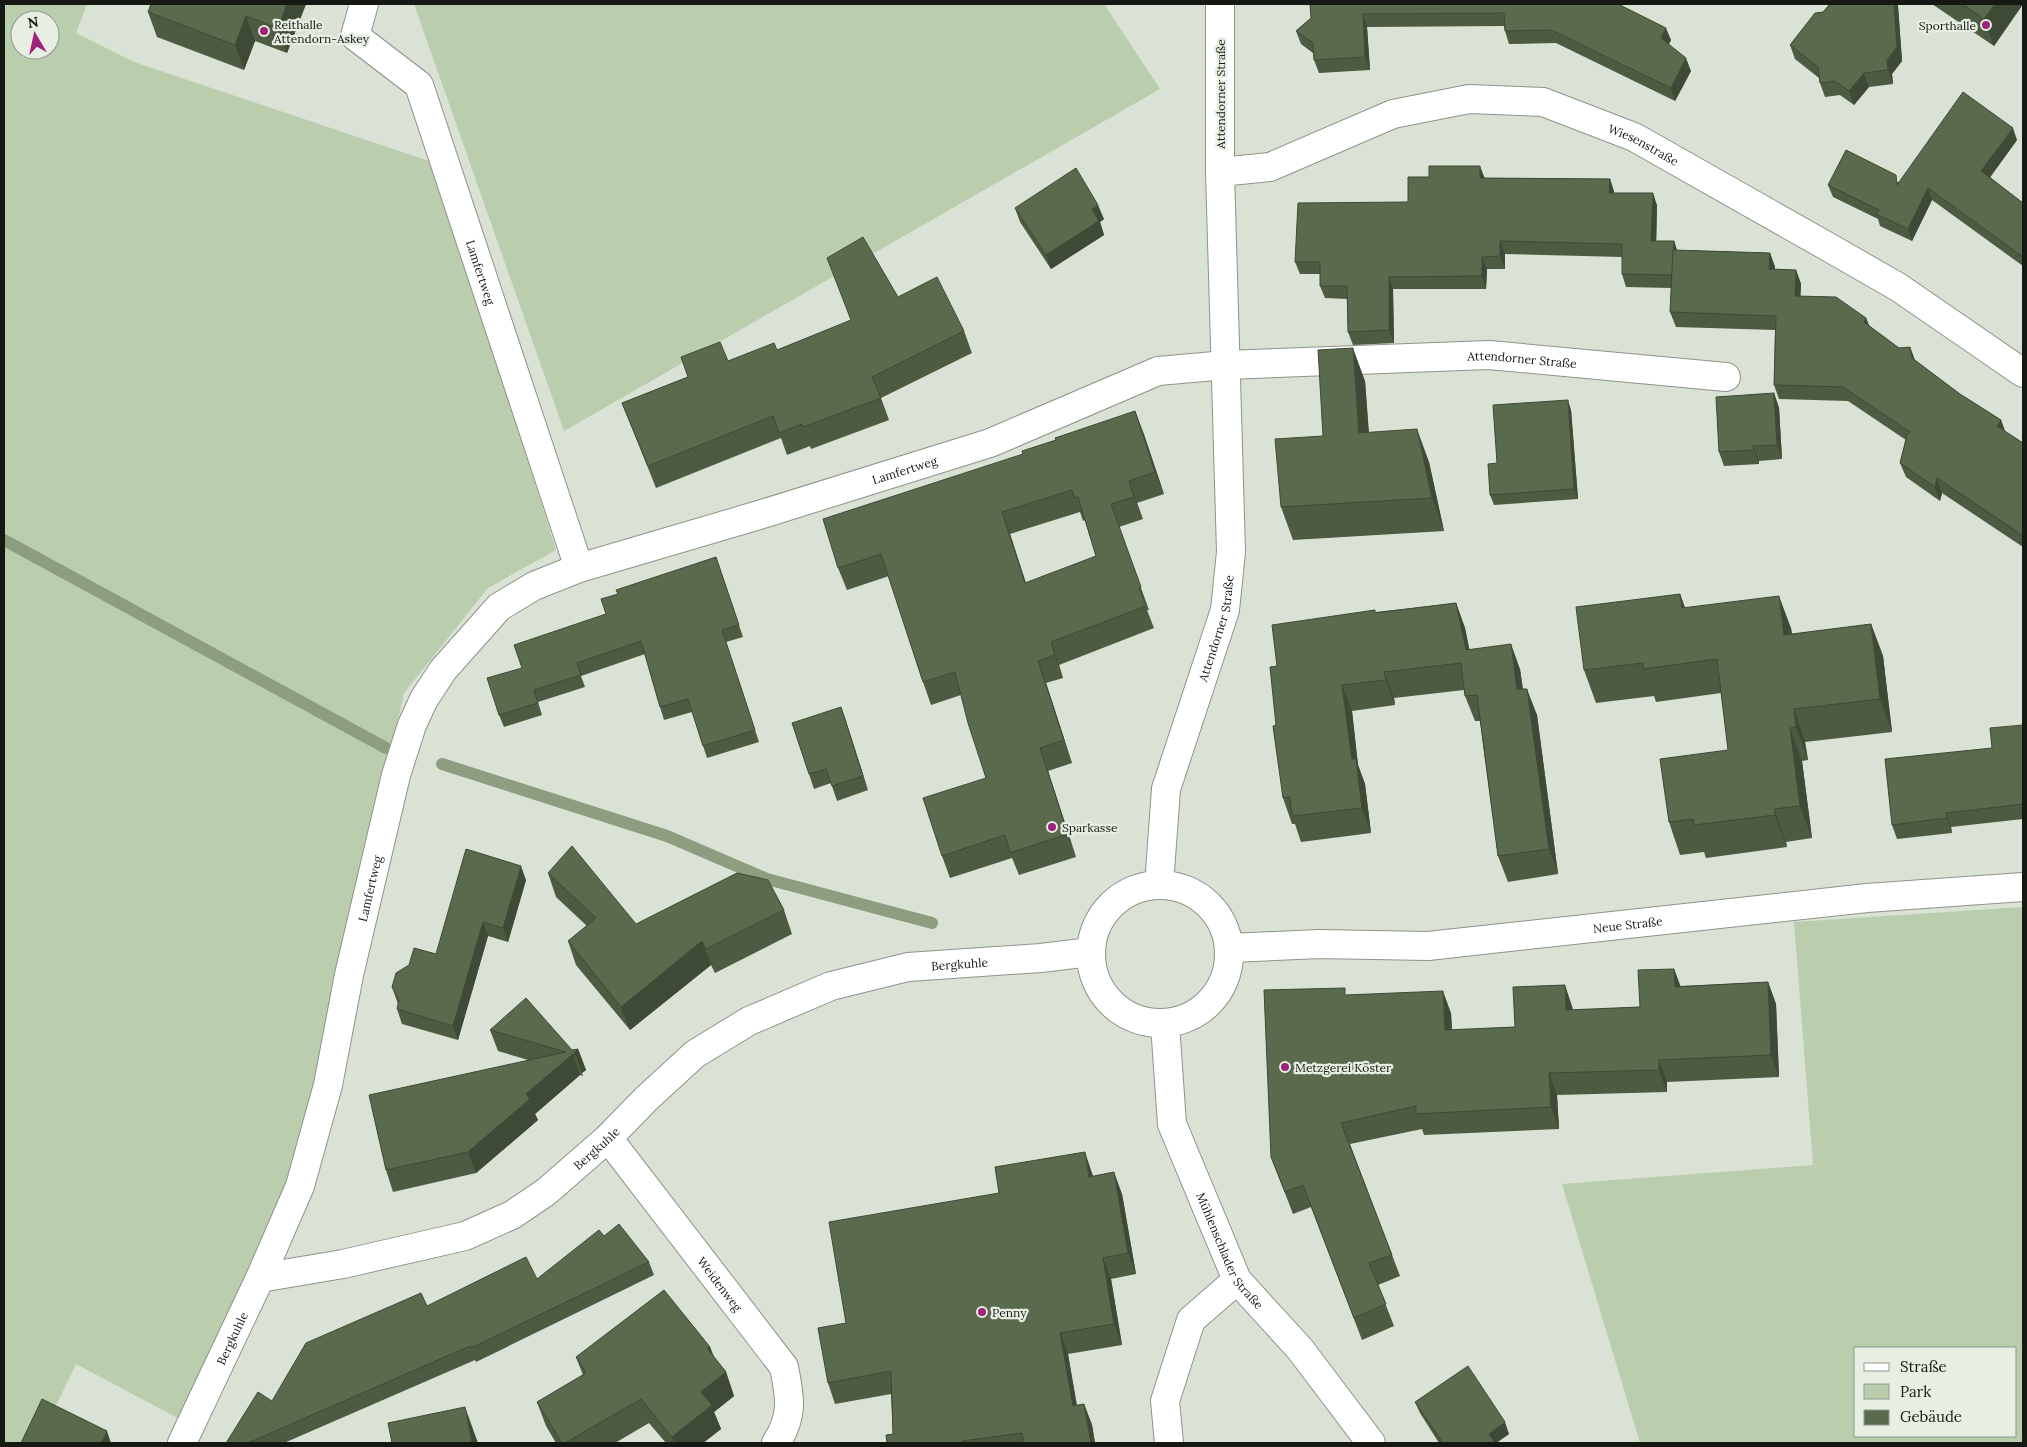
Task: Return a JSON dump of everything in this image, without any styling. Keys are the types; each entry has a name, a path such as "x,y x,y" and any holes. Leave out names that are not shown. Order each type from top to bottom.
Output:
{"street":[{"name":"Lamfertweg","path":"364,4 355,36 419,85 579,568"},
{"name":"Attendorner Straße","path":"1159,884 1166,790 1225,610 1231,552 1220,172 1220,4"},
{"name":"Wiesenstraße","path":"1220,172 1270,167 1393,114 1469,99 1543,102 1634,137 1898,286 2023,373"},
{"name":"Attendorner Straße","path":"1226,365 1489,355 1726,377"},
{"name":"Lamfertweg","path":"260,1278 300,1186 326,1094 349,975 396,775 412,725 424,699 443,670 499,607 534,586 579,568 759,515 990,442 1158,371 1226,365"},
{"path":"1159,884 1192,892 1211,906 1230,948 1227,975 1215,998 1194,1015 1182,1021 1165,1024 1139,1020 1116,1008 1101,990 1092,968 1090,952 1099,921 1113,904 1137,888 1159,884"},
{"name":"Neue Straße","path":"1230,948 1319,944 1428,946 1867,898 2023,887"},
{"name":"Bergkuhle","path":"182,1443 260,1278 343,1264 465,1236 512,1215 546,1192 608,1138 646,1099 695,1054 749,1021 831,986 908,967 1042,958 1090,952"},
{"name":"Mühlenschlader Straße","path":"1165,1024 1172,1124 1237,1280 1300,1349 1371,1443"},
{"name":"Weidenweg","path":"608,1138 784,1367 790,1398 785,1430 776,1443"},
{"path":"1169,1443 1165,1401 1190,1320 1237,1280"}],"green space":[{"path":"4,4 87,4 76,33 134,62 435,163 556,550 488,588 404,693 300,1161 189,1424 76,1364 38,1443 4,1443"},
{"path":"414,4 1104,4 1160,89 564,431"},
{"path":"2023,907 2023,1443 1640,1443 1562,1184 1813,1165 1794,922"}],"building":[{"path":"151,4 287,4 278,28 246,16 235,45 148,12"},
{"path":"1310,4 1618,4 1666,28 1661,38 1686,58 1671,88 1551,30 1505,31 1504,13 1363,14 1365,57 1314,60 1313,43 1296,31 1311,18"},
{"path":"1830,4 1894,4 1897,47 1887,60 1888,70 1864,73 1849,91 1835,81 1820,83 1818,67 1790,45 1815,13 1823,12"},
{"path":"1962,4 1995,4 1984,19"},
{"path":"1963,92 2013,128 1981,171 2023,203 2023,257 1928,188 1908,229 1876,214 1879,210 1828,185 1846,150 1896,175 1897,185"},
{"path":"1429,166 1480,166 1480,178 1610,179 1609,193 1653,193 1651,241 1674,241 1672,275 1622,274 1622,244 1500,241 1500,256 1482,257 1482,276 1389,277 1389,330 1348,332 1347,286 1320,286 1320,262 1295,262 1298,203 1408,202 1408,177 1429,177"},
{"path":"1076,168 1098,205 1092,209 1099,221 1046,255 1015,208"},
{"path":"863,237 898,297 937,277 964,331 872,377 881,398 803,427 802,424 779,433 773,416 648,466 622,403 688,377 681,357 720,342 728,361 774,343 777,350 851,320 827,258"},
{"path":"1673,250 1770,253 1769,269 1796,270 1795,296 1836,297 1866,318 1864,322 1899,348 1910,347 1912,358 1960,394 2001,420 1997,426 2023,443 2023,534 1937,478 1935,487 1900,463 1907,435 1910,432 1843,387 1774,385 1776,316 1670,312"},
{"path":"1353,348 1359,433 1417,429 1432,498 1281,507 1275,439 1323,436 1318,350"},
{"path":"1774,393 1777,445 1753,446 1754,450 1719,452 1716,397"},
{"path":"1568,400 1574,489 1490,495 1488,464 1497,463 1493,405"},
{"path":"1135,411 1155,472 1129,481 1134,497 1111,504 1146,606 1051,642 1055,655 1038,661 1064,740 1040,748 1068,834 1010,853 1005,835 942,856 923,798 986,778 968,723 955,672 923,682 881,554 838,568 823,519 1023,454 1022,451 1056,440 1055,438","holes":["1072,490 1075,498 1078,497 1096,556 1025,583 1002,512"]},
{"path":"716,557 739,625 722,630 755,730 703,746 688,699 660,707 641,641 577,663 581,675 534,690 538,703 499,715 487,678 522,668 514,645 606,614 601,599 618,594 616,590"},
{"path":"1680,594 1682,608 1779,596 1784,635 1871,624 1880,699 1794,709 1796,727 1790,728 1800,806 1774,809 1775,815 1694,825 1693,819 1669,822 1660,759 1728,750 1717,659 1644,669 1643,663 1584,670 1576,607"},
{"path":"1456,603 1466,650 1511,644 1517,689 1527,689 1549,849 1498,856 1477,695 1465,696 1461,663 1384,672 1386,680 1342,685 1352,759 1356,759 1362,808 1292,816 1290,797 1283,798 1273,726 1276,725 1270,667 1277,666 1272,625 1375,610 1375,613"},
{"path":"841,707 863,776 832,786 826,769 809,774 792,723"},
{"path":"2023,725 2023,804 1946,813 1947,818 1892,825 1885,759 1992,748 1990,728"},
{"path":"572,846 636,924 737,873 768,880 784,910 706,949 702,941 621,1007 568,941 596,918 548,873"},
{"path":"466,849 521,866 503,928 483,922 453,1026 397,1009 399,1000 392,987 396,973 409,965 414,948 436,954"},
{"path":"1674,969 1675,987 1768,982 1771,1055 1659,1060 1659,1070 1549,1073 1551,1107 1416,1114 1416,1106 1341,1123 1392,1255 1369,1263 1386,1304 1354,1318 1303,1185 1285,1192 1271,1157 1264,990 1345,988 1345,995 1443,991 1445,1030 1515,1027 1513,987 1565,985 1566,1010 1640,1007 1638,970"},
{"path":"526,998 572,1050 578,1049 574,1053 576,1055 573,1054 526,1094 530,1099 468,1152 386,1170 369,1095 566,1052 490,1030"},
{"name":"Penny","path":"1085,1152 1089,1177 1114,1172 1128,1253 1103,1258 1114,1324 1060,1333 1073,1406 1084,1404 1091,1443 1024,1443 1022,1433 962,1441 963,1443 887,1443 886,1435 893,1434 891,1371 828,1383 818,1328 846,1323 829,1222 999,1193 995,1167"},
{"path":"619,1224 649,1262 471,1348 470,1346 248,1443 226,1443 258,1392 272,1401 306,1343 421,1293 427,1306 526,1257 537,1279 599,1230 604,1236"},
{"path":"664,1290 710,1347 707,1348 726,1372 701,1392 712,1405 672,1437 641,1399 562,1443 537,1402 586,1373 576,1357"},
{"path":"1468,1366 1505,1422 1489,1434 1495,1443 1443,1443 1415,1402"},
{"path":"42,1399 107,1431 101,1443 21,1443"},
{"path":"465,1407 472,1443 392,1443 388,1423"}],"waterway":[{"path":"4,540 386,748"},
{"path":"442,764 667,836 767,879 932,923"}],"place":[{"name":"Sporthalle","path":"1986,25"},
{"name":"Reithalle Attendorn-Askey","path":"264,31"},
{"name":"Sparkasse","path":"1052,827"},
{"name":"Metzgerei Köster","path":"1285,1067"},
{"name":"Penny","path":"982,1312"}]}
